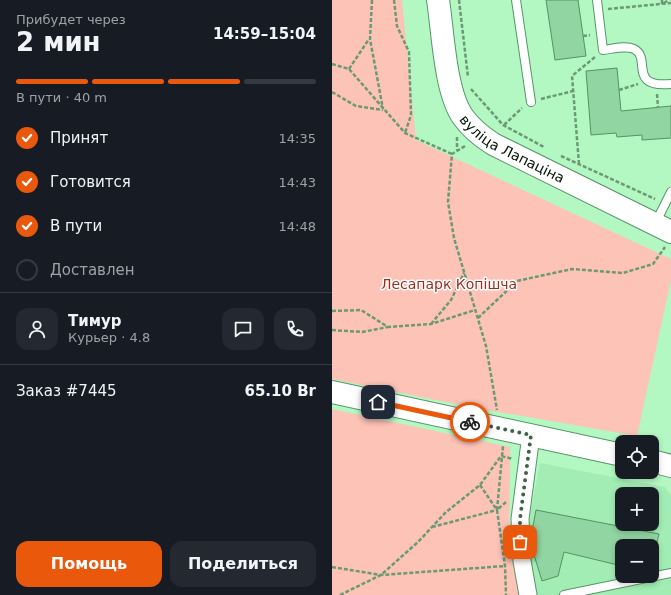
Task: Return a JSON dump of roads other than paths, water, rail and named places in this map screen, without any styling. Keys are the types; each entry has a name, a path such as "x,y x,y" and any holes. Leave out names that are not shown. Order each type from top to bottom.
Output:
{"main road":[{"name":"вуліца Лапаціна","path":"438,0 450,82 456,105 463,118 480,135 493,144 664,234"},
{"path":"332,392 615,453"},
{"path":"659,463 671,466"}],"street":[{"path":"528,595 520,542 520,519 531,435"}],"lane":[{"path":"516,0 531,102"},
{"path":"597,0 603,50 628,48 635,50 640,55 642,71 648,81 656,85 671,84"},
{"path":"664,234 671,192"},
{"path":"564,595 671,573"}],"park label":[{"name":"Лесапарк Копішча","path":"449,284"}]}
